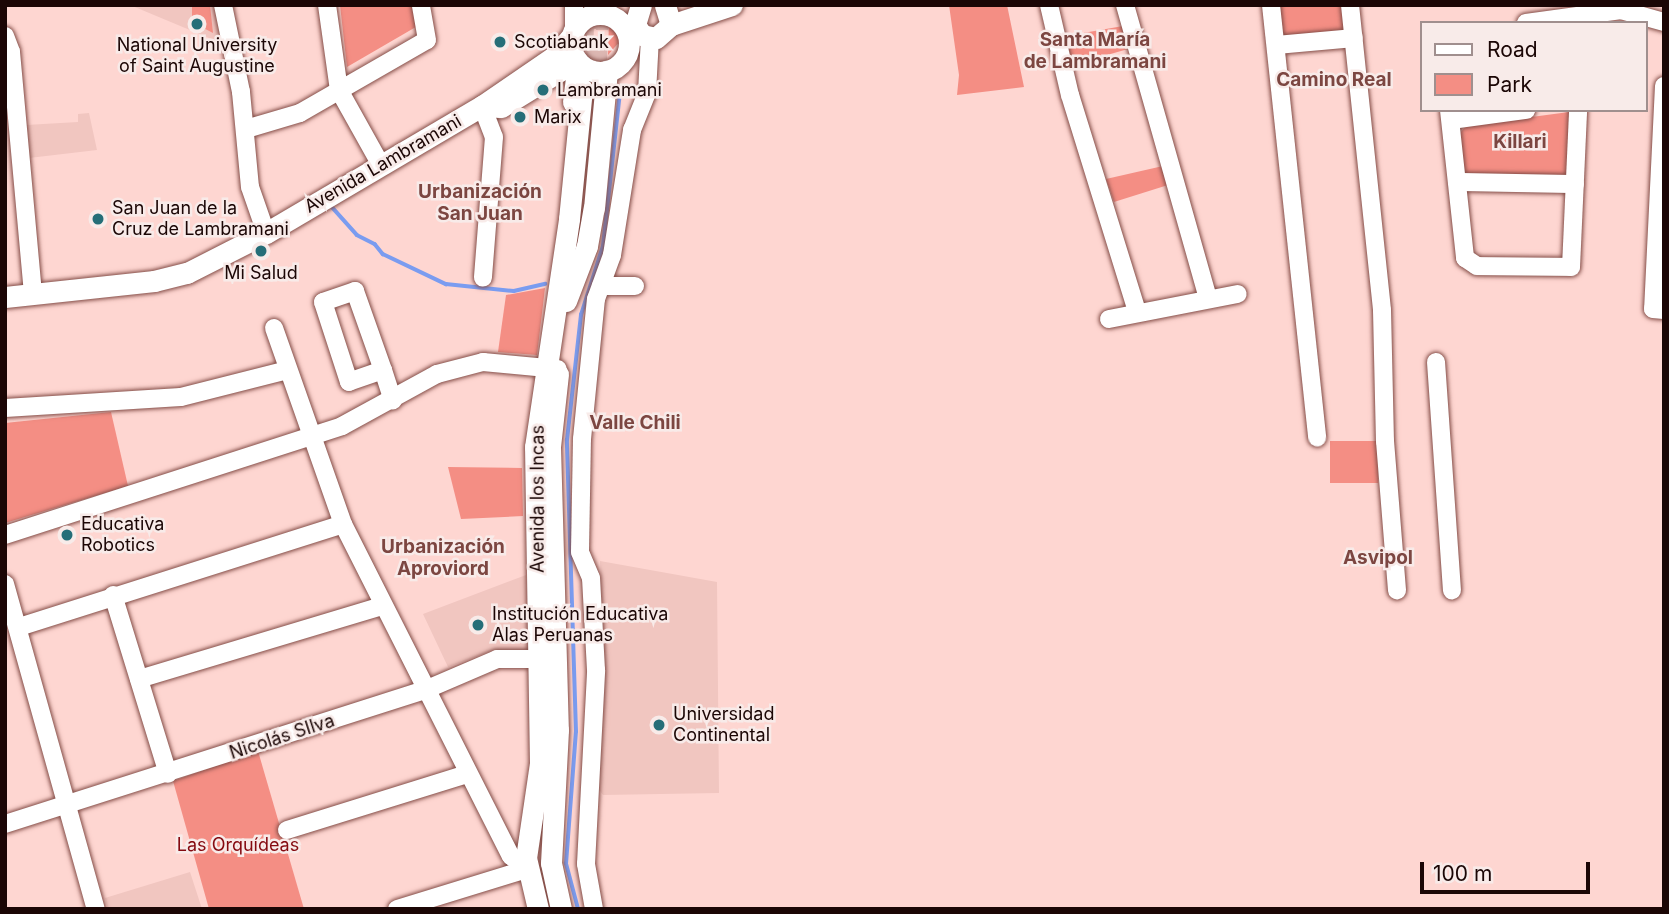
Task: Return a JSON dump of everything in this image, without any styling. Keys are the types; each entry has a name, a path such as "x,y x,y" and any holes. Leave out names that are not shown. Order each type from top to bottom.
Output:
{"main road":[{"path":"609,12 639,5 635,25 653,32"},
{"path":"573,33 577,61 592,71 607,71 621,62 653,32 732,5"},
{"name":"Avenida Lambramani","path":"5,297 171,278 266,233 482,106 547,62 593,14 609,12"},
{"path":"609,12 623,25 653,32"},
{"name":"Avenida Lambramani","path":"482,106 501,107 578,85 577,61"},
{"path":"560,302 587,246 594,208 607,71"},
{"name":"Avenida los Incas","path":"561,909 555,885 546,800 549,659 544,526 535,447 551,368 560,302 583,216 578,85"},
{"name":"Avenida los Incas","path":"535,900 527,869 546,800"},
{"path":"535,900 544,882 555,885"}],"street":[{"path":"223,5 246,129 250,187 266,233"},
{"path":"327,5 339,90 381,165"},
{"path":"246,129 300,113 427,40 421,5"},
{"path":"573,33 574,5"},
{"path":"1049,5 1070,95 1137,311"},
{"path":"1125,5 1208,298"},
{"path":"1271,5 1317,438"},
{"path":"1350,5 1382,310 1385,441 1397,591"},
{"path":"1563,21 1582,20 1621,7 1664,22"},
{"path":"594,909 586,864 596,697 594,616 590,573 580,552 580,490 591,330 618,225 632,130 647,93 653,32"},
{"path":"5,36 11,52 33,294"},
{"path":"1277,45 1354,38"},
{"path":"1664,86 1660,253 1653,309 1664,310"},
{"path":"482,106 494,137 483,278"},
{"path":"1496,112 1450,115 1465,258 1477,266 1571,267 1578,112"},
{"path":"1457,182 1575,184"},
{"path":"5,203 24,201"},
{"path":"601,286 635,286"},
{"path":"383,370 349,382 323,302 355,291 383,370 393,400"},
{"path":"1109,319 1137,311 1238,293"},
{"path":"274,328 343,524 510,856 527,869"},
{"path":"5,536 342,426 437,374 482,362 551,368"},
{"path":"1436,362 1452,590"},
{"path":"5,408 181,397 288,370"},
{"path":"19,627 343,524"},
{"path":"5,583 69,802 96,909"},
{"path":"113,595 168,774"},
{"path":"139,680 383,606"},
{"name":"Nicolás SIlva","path":"5,824 425,690 497,659 549,659"},
{"path":"286,831 467,774"},
{"path":"397,909 527,869"}],"shaded area":[{"name":"National University of Saint Augustine","path":"130,5 215,5 221,43"},
{"path":"89,113 97,150 29,158 26,125 78,122 78,114"},
{"name":"Universidad Continental","path":"600,561 717,582 719,793 603,795 597,787 604,659"},
{"name":"Institución Educativa Alas Peruanas","path":"526,575 530,651 494,650 448,667 423,614"},
{"path":"190,872 202,909 108,909 105,898"}],"green space":[{"path":"192,5 210,5 213,33 192,22"},
{"path":"340,5 418,5 421,24 347,67"},
{"path":"949,5 1007,5 1024,87 957,95 959,75"},
{"path":"1274,5 1349,5 1351,31 1278,37"},
{"path":"609,20 621,40 608,55"},
{"path":"1123,26 1128,49 1072,65 1066,36"},
{"path":"1569,112 1567,175 1460,175 1455,139 1466,126"},
{"path":"1163,166 1168,185 1114,202 1106,179"},
{"path":"545,288 537,355 498,352 506,295"},
{"path":"111,412 128,486 5,523 5,423"},
{"path":"1330,441 1378,441 1378,483 1330,483"},
{"path":"448,467 522,468 523,516 461,519"},
{"name":"Las Orquídeas","path":"258,751 304,909 209,909 173,781"}],"waterway":[{"path":"578,909 566,864 576,732 567,440 581,315 603,246 620,91"},
{"path":"333,208 357,235 375,244 383,254 446,284 514,291 545,284"}],"tunnel":[{"path":"582,80 584,5"},
{"path":"595,91 599,5"}],"place":[{"name":"National University of Saint Augustine","path":"197,24"},
{"name":"Scotiabank","path":"500,42"},
{"name":"Lambramani","path":"543,90"},
{"name":"Marix","path":"520,117"},
{"name":"San Juan de la Cruz de Lambramani","path":"98,219"},
{"name":"Mi Salud","path":"261,251"},
{"name":"Educativa Robotics","path":"67,535"},
{"name":"Institución Educativa Alas Peruanas","path":"478,625"},
{"name":"Universidad Continental","path":"659,725"}],"district":[{"name":"Santa María de Lambramani","path":"1095,51"},
{"name":"Camino Real","path":"1334,80"},
{"name":"Killari","path":"1520,142"},
{"name":"Urbanización San Juan","path":"480,203"},
{"name":"Valle Chili","path":"635,423"},
{"name":"Urbanización Aproviord","path":"443,558"},
{"name":"Asvipol","path":"1378,558"}]}
